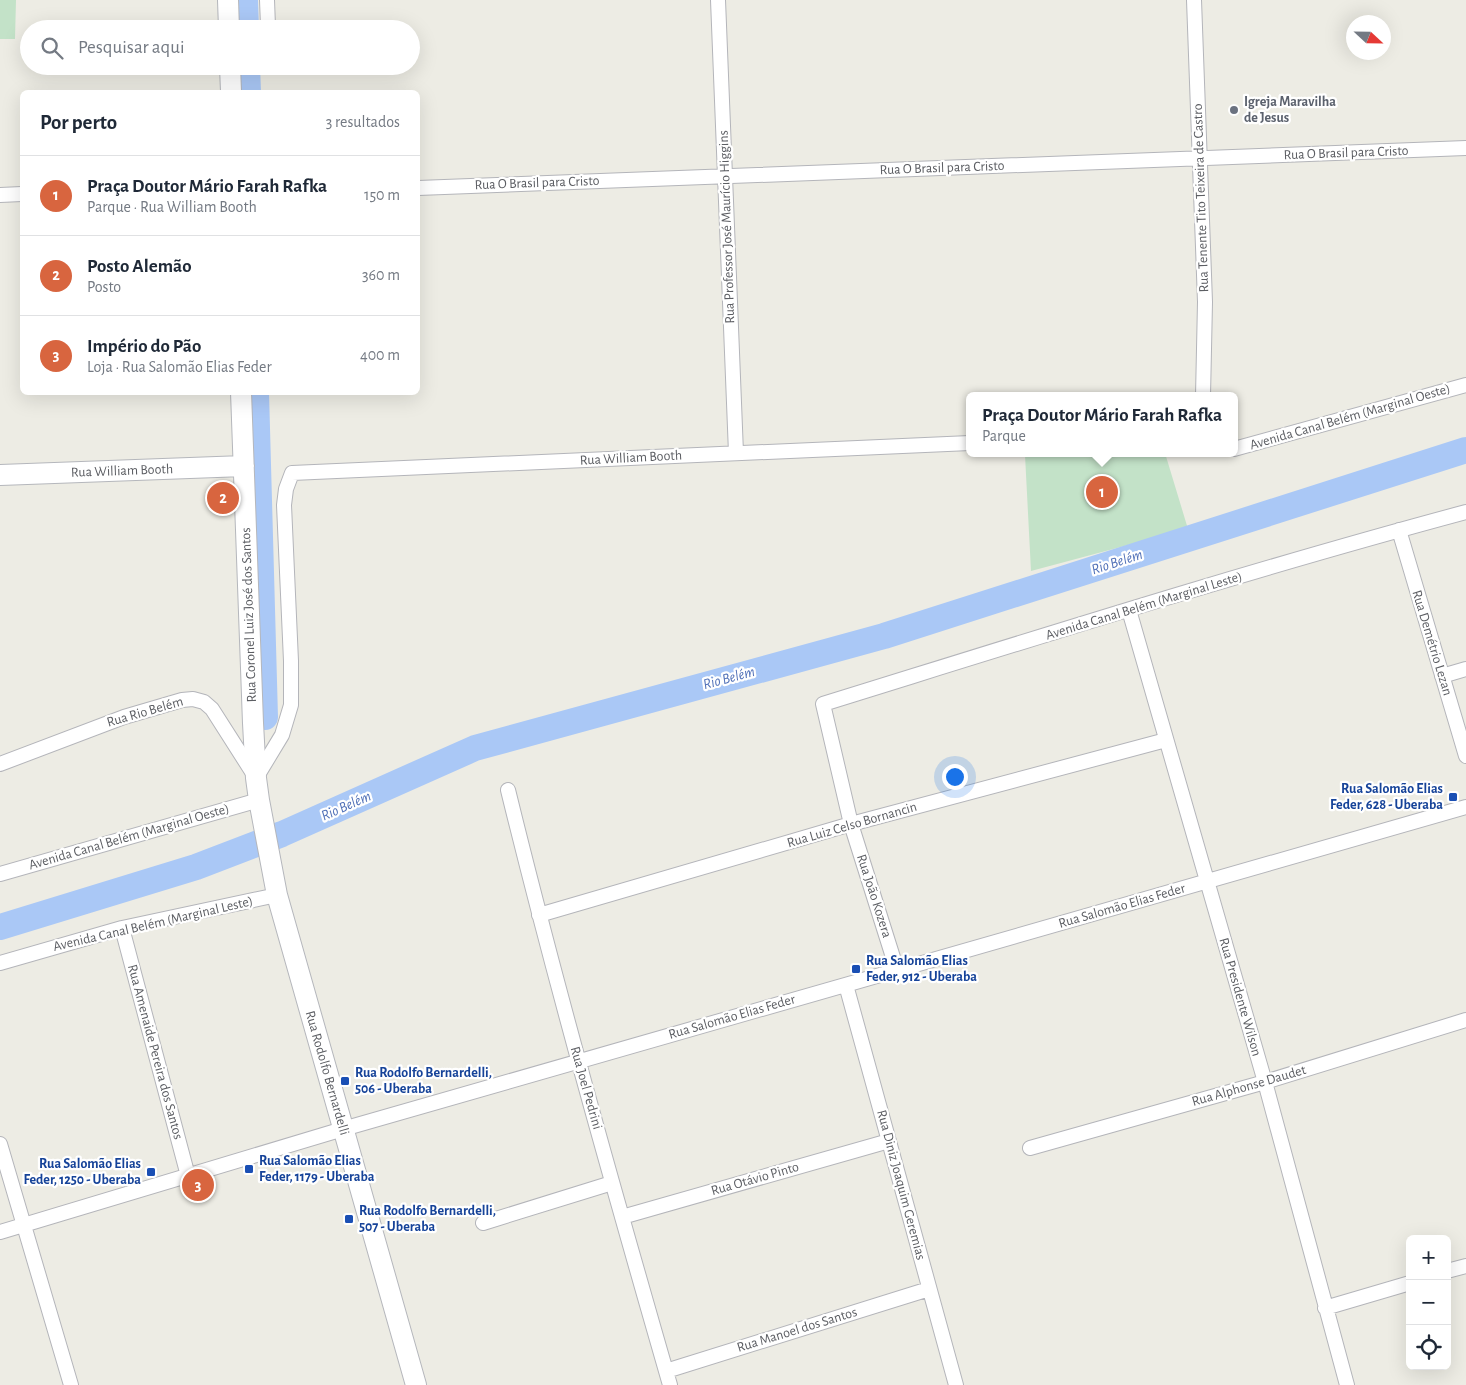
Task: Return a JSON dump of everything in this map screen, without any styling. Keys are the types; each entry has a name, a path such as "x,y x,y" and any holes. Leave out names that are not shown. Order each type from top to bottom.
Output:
{"street":[{"path":"228,0 229,20"},
{"path":"267,0 268,20"},
{"name":"Rua Professor José Maurício Higgins","path":"718,0 736,453"},
{"name":"Rua Tenente Tito Teixeira de Castro","path":"1194,0 1205,302 1203,392"},
{"path":"230,75 231,90"},
{"name":"Rua O Brasil para Cristo","path":"420,188 1466,148"},
{"path":"0,194 20,194"},
{"name":"Avenida Canal Belém (Marginal Oeste)","path":"1238,448 1466,385"},
{"name":"Rua Coronel Luiz José dos Santos","path":"241,395 256,778 260,809"},
{"name":"Rua William Booth","path":"256,778 282,735 291,705 291,661 284,505 286,489 292,473 966,443"},
{"name":"Rua William Booth","path":"0,475 244,466"},
{"name":"Avenida Canal Belém (Marginal Leste)","path":"822,704 1129,610 1398,530 1466,512"},
{"name":"Rua Demétrio Lezan","path":"1398,530 1466,756"},
{"name":"Rua Presidente Wilson","path":"1129,610 1265,1082 1347,1385"},
{"path":"1442,676 1466,669"},
{"name":"Rua Rio Belém","path":"0,764 124,717 182,700 193,699 204,702 212,709 256,778"},
{"name":"Rua João Kozera","path":"822,704 851,824 897,970"},
{"name":"Rua Luiz Celso Bornancin","path":"539,915 851,824 1166,740"},
{"name":"Rua Joel Pedrini","path":"508,790 578,1061 668,1378"},
{"name":"Rua Salomão Elias Feder","path":"0,1232 343,1128 1466,807"},
{"name":"Avenida Canal Belém (Marginal Oeste)","path":"0,874 260,809"},
{"name":"Rua Rodolfo Bernardelli","path":"260,809 275,886 416,1385"},
{"name":"Avenida Canal Belém (Marginal Leste)","path":"0,962 275,886"},
{"name":"Rua Amenaide Pereira dos Santos","path":"122,928 188,1176"},
{"name":"Rua Diniz Joaquim Geremias","path":"846,985 956,1385"},
{"name":"Rua Alphonse Daudet","path":"1030,1148 1265,1082 1466,1020"},
{"name":"Rua Otávio Pinto","path":"622,1217 889,1141"},
{"path":"0,1144 71,1385"},
{"path":"483,1223 612,1183"},
{"path":"1451,1270 1466,1266"},
{"path":"1325,1308 1406,1284"},
{"name":"Rua Manoel dos Santos","path":"668,1378 929,1289"}],"green space":[{"path":"0,0 16,0 15,39 0,39"},
{"path":"1025,457 1166,457 1188,529 1031,571"}],"waterway":[{"path":"245,0 246,20"},
{"path":"247,75 248,90"},
{"path":"256,395 265,717"},
{"name":"Rio Belém","path":"0,927 196,867 282,834 475,748 884,636 1466,450"}],"place":[{"name":"Igreja Maravilha de Jesus","path":"1234,110"},
{"name":"Praça Doutor Mário Farah Rafka","path":"1102,492"},
{"name":"Posto Alemão","path":"223,498"},
{"name":"Rua Salomão Elias Feder, 628 - Uberaba","path":"1453,797"},
{"name":"Rua Salomão Elias Feder, 912 - Uberaba","path":"856,969"},
{"name":"Rua Rodolfo Bernardelli, 506 - Uberaba","path":"345,1081"},
{"name":"Rua Salomão Elias Feder, 1179 - Uberaba","path":"249,1169"},
{"name":"Rua Salomão Elias Feder, 1250 - Uberaba","path":"151,1172"},
{"name":"Império do Pão","path":"198,1185"},
{"name":"Rua Rodolfo Bernardelli, 507 - Uberaba","path":"349,1219"}]}
